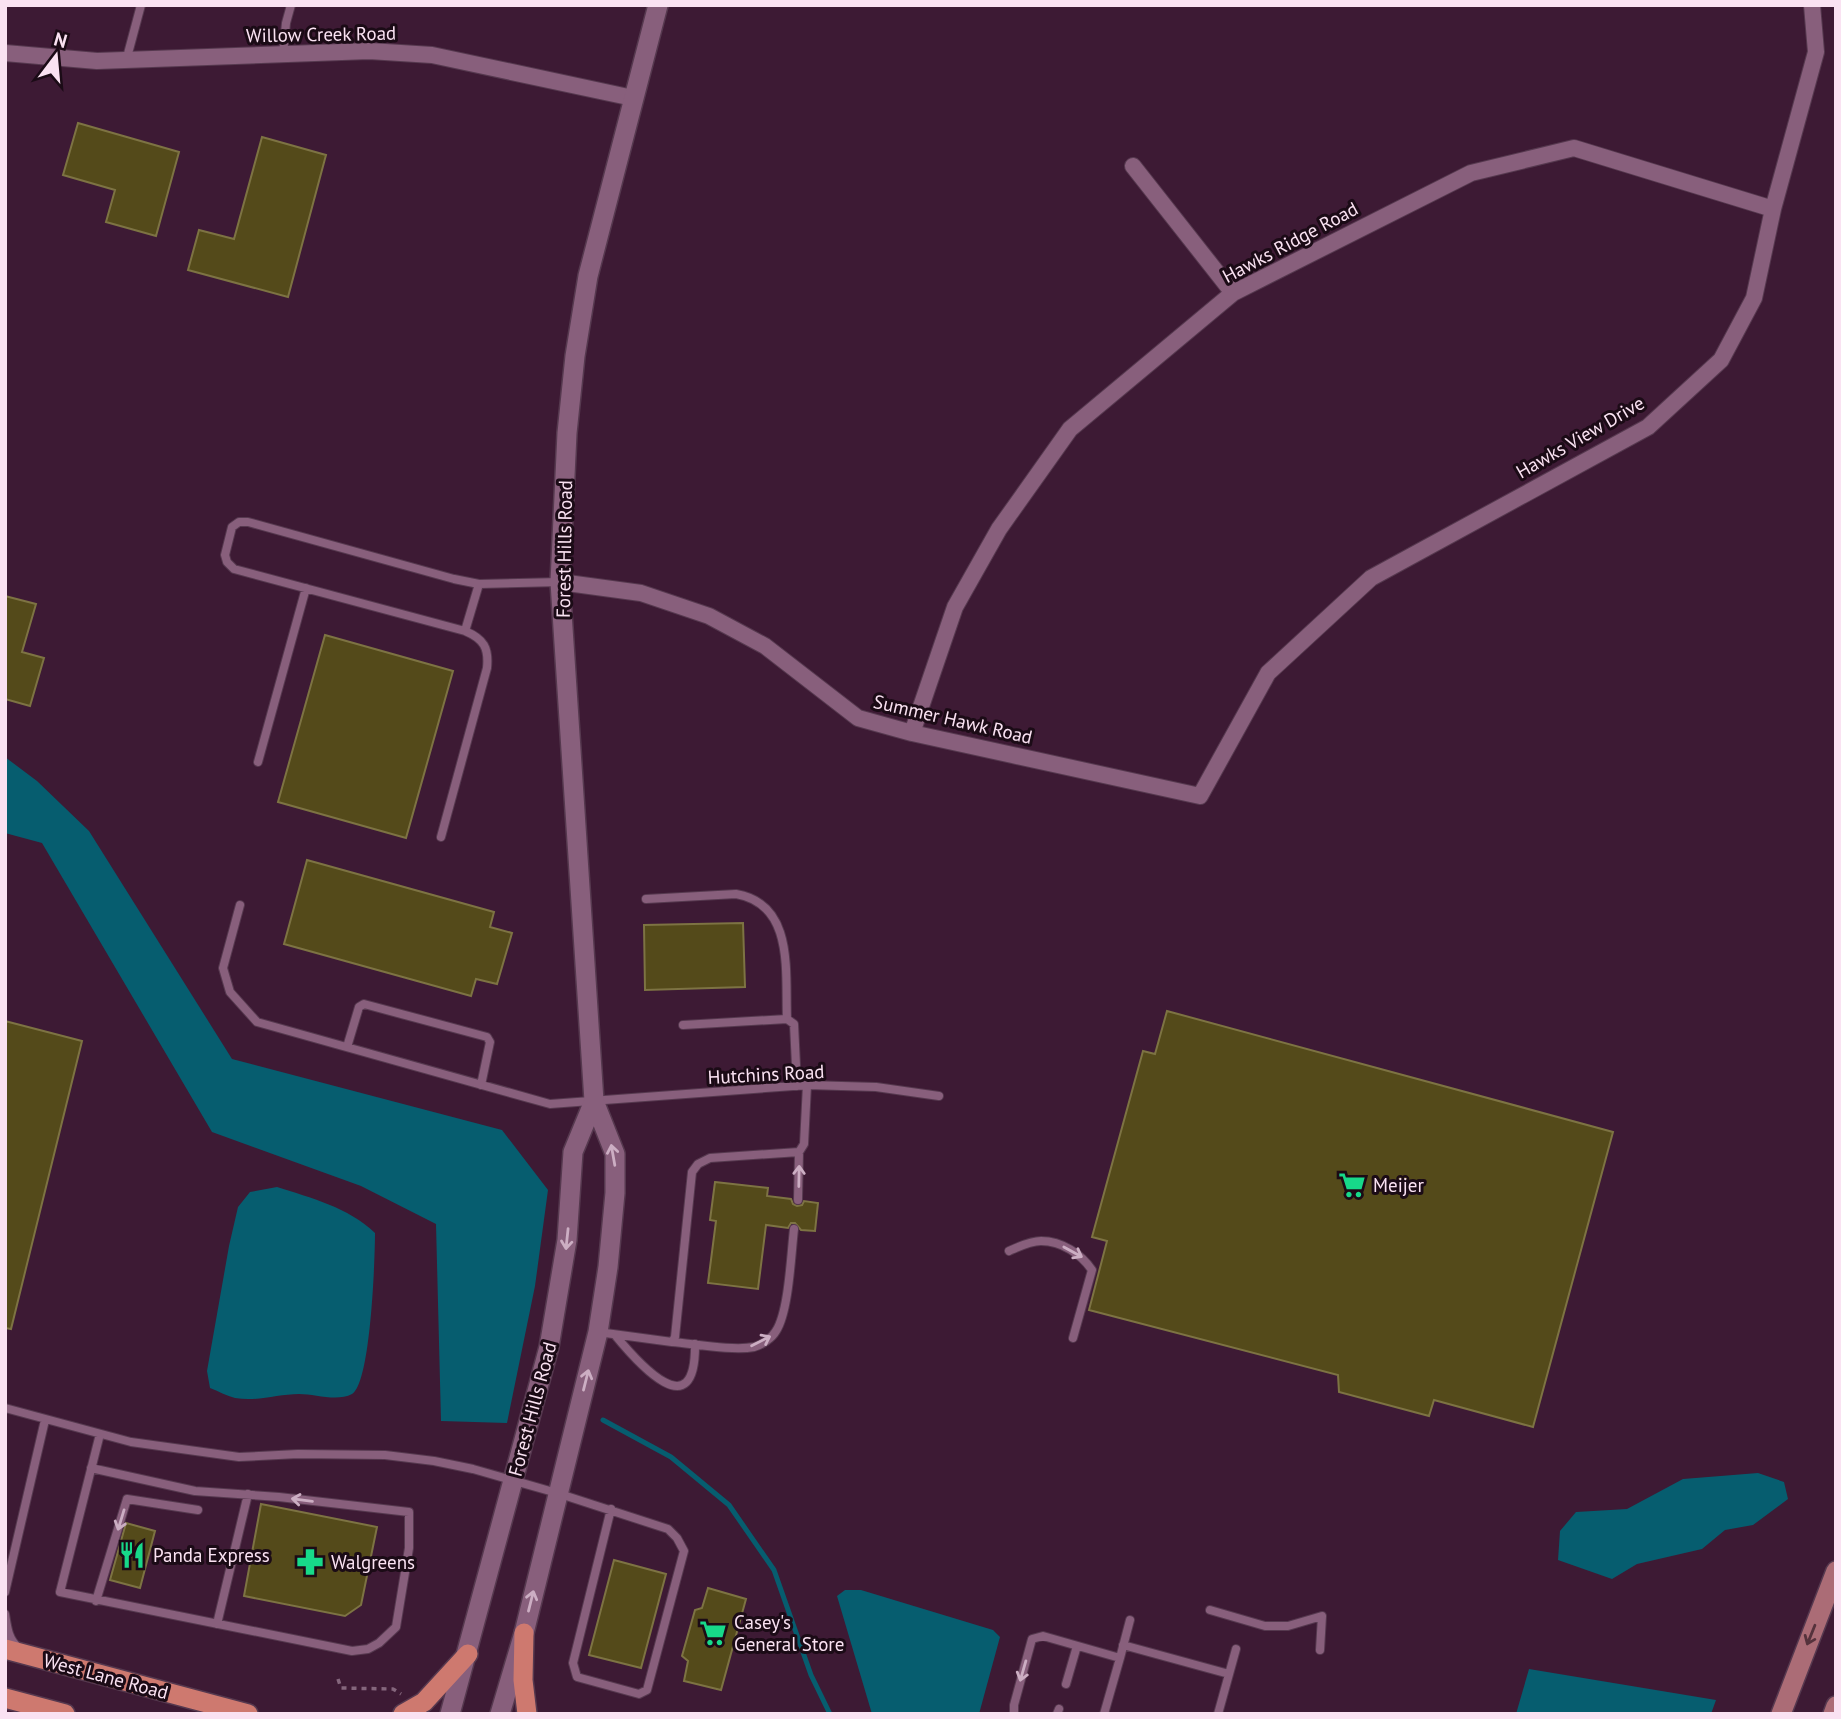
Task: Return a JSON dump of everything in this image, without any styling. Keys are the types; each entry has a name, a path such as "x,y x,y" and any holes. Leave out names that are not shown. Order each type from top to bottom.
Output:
{"main road":[{"path":"1781,1714 1836,1571"},
{"path":"524,1633 523,1680 527,1714"},
{"name":"West Lane Road","path":"5,1649 248,1714"},
{"path":"404,1708 424,1702 468,1654"},
{"path":"5,1698 65,1714"},
{"path":"1833,1714 1836,1706"}],"street":[{"name":"Forest Hills Road","path":"500,1714 524,1633 557,1493 607,1333 615,1154 594,1101 561,582 567,433 575,356 588,276 658,5"},
{"name":"Hawks View Drive","path":"1200,796 1268,673 1371,578 1648,427 1721,360 1754,298 1773,209 1816,52 1812,5"},
{"name":"Willow Creek Road","path":"5,53 84,61 369,51 432,55 633,98"},
{"name":"Hawks Ridge Road","path":"912,733 955,607 999,528 1070,429 1233,293 1471,173 1574,148 1773,209"},
{"path":"1133,166 1233,293"},
{"name":"Summer Hawk Road","path":"561,582 641,593 709,616 765,646 858,718 912,733 1200,796"},
{"name":"Forest Hills Road","path":"450,1714 549,1347 567,1240 573,1152 594,1101"}],"lane":[{"path":"126,61 141,5"},
{"path":"283,54 291,5"},
{"path":"441,836 486,668 488,656 485,645 478,636 465,631 234,569 227,562 225,555 232,527 239,522 248,522 479,584 561,582"},
{"path":"465,631 479,584"},
{"path":"258,762 306,588"},
{"path":"646,899 736,894 751,896 765,906 777,920 785,955 787,1019"},
{"name":"Hutchins Road","path":"240,905 223,968 230,992 257,1022 550,1104 807,1085 876,1087 939,1096"},
{"path":"347,1048 359,1007 363,1004 487,1037 490,1042 481,1085"},
{"path":"683,1025 787,1019 793,1024 797,1086"},
{"path":"798,1200 799,1152 804,1144 807,1085"},
{"path":"672,1342 675,1337 692,1172 698,1164 710,1158 799,1152"},
{"path":"607,1333 672,1342 755,1347 776,1331 784,1308 794,1229"},
{"path":"1009,1251 1040,1241 1072,1250 1084,1258 1092,1270 1073,1338"},
{"path":"607,1333 658,1380 670,1385 683,1384 692,1375 695,1344"},
{"path":"5,1408 131,1442 239,1457 298,1454 385,1455 434,1461 513,1480 611,1509 668,1529 684,1551 647,1690 639,1694 577,1677 573,1663 611,1509"},
{"path":"5,1592 45,1420"},
{"path":"91,1468 195,1490 409,1512 409,1548 396,1627 387,1638 368,1649 352,1651 60,1592 91,1468 100,1434"},
{"path":"217,1624 248,1494"},
{"path":"96,1601 127,1499 198,1510"},
{"path":"1210,1610 1265,1626 1288,1626 1322,1616 1320,1650"},
{"path":"5,1614 13,1643 29,1656"},
{"path":"1104,1714 1130,1620"},
{"path":"1014,1714 1014,1705 1032,1639 1043,1636 1120,1658"},
{"path":"1123,1645 1229,1674"},
{"path":"1066,1684 1077,1646"},
{"path":"1218,1714 1236,1648"}],"path":[{"path":"338,1679 341,1688 393,1689 401,1693 404,1708"}],"water":[{"path":"5,757 37,781 89,831 232,1059 502,1130 548,1190 535,1286 507,1423 441,1421 436,1224 361,1186 212,1132 42,843 5,833"},
{"path":"277,1187 341,1210 375,1233 368,1345 364,1368 352,1394 333,1398 299,1394 243,1399 210,1388 207,1371 238,1207 250,1192"},
{"path":"1758,1473 1784,1482 1788,1499 1753,1525 1725,1530 1702,1549 1637,1564 1612,1579 1558,1560 1560,1531 1576,1512 1627,1509 1683,1479"},
{"path":"845,1590 861,1590 993,1630 1000,1637 979,1714 872,1714 837,1596"},
{"path":"1529,1669 1716,1700 1711,1714 1516,1714"}],"building":[{"path":"78,123 179,152 156,236 106,222 115,190 63,175"},
{"path":"262,137 326,155 288,297 188,270 199,230 234,239"},
{"path":"5,596 36,604 22,652 44,658 30,706 5,699"},
{"path":"325,635 453,671 406,838 278,802"},
{"path":"307,860 494,912 490,927 512,933 497,984 476,979 471,996 284,944"},
{"path":"743,923 745,987 645,990 644,925"},
{"name":"Meijer","path":"1167,1011 1613,1132 1533,1427 1434,1400 1429,1416 1339,1392 1338,1375 1089,1310 1107,1241 1092,1237 1143,1051 1155,1054"},
{"path":"5,1021 82,1041 11,1329 5,1328"},
{"path":"715,1182 768,1188 767,1196 791,1199 797,1206 804,1201 818,1203 815,1231 801,1230 795,1223 791,1223 788,1228 766,1225 758,1289 708,1283 716,1221 710,1220"},
{"name":"Walgreens","path":"261,1504 377,1527 361,1605 345,1616 244,1596"},
{"name":"Panda Express","path":"126,1523 155,1531 140,1588 110,1580"},
{"path":"614,1560 666,1574 641,1668 589,1655"},
{"name":"Casey's General Store","path":"708,1588 746,1599 721,1690 684,1681 688,1661 682,1656 695,1610 702,1608"}],"waterway":[{"path":"603,1420 671,1457 729,1505 774,1570 811,1675 830,1714"}],"place":[{"name":"Meijer","path":"1352,1185"},
{"name":"Panda Express","path":"132,1555"},
{"name":"Walgreens","path":"310,1562"},
{"name":"Casey's General Store","path":"713,1633"}]}
